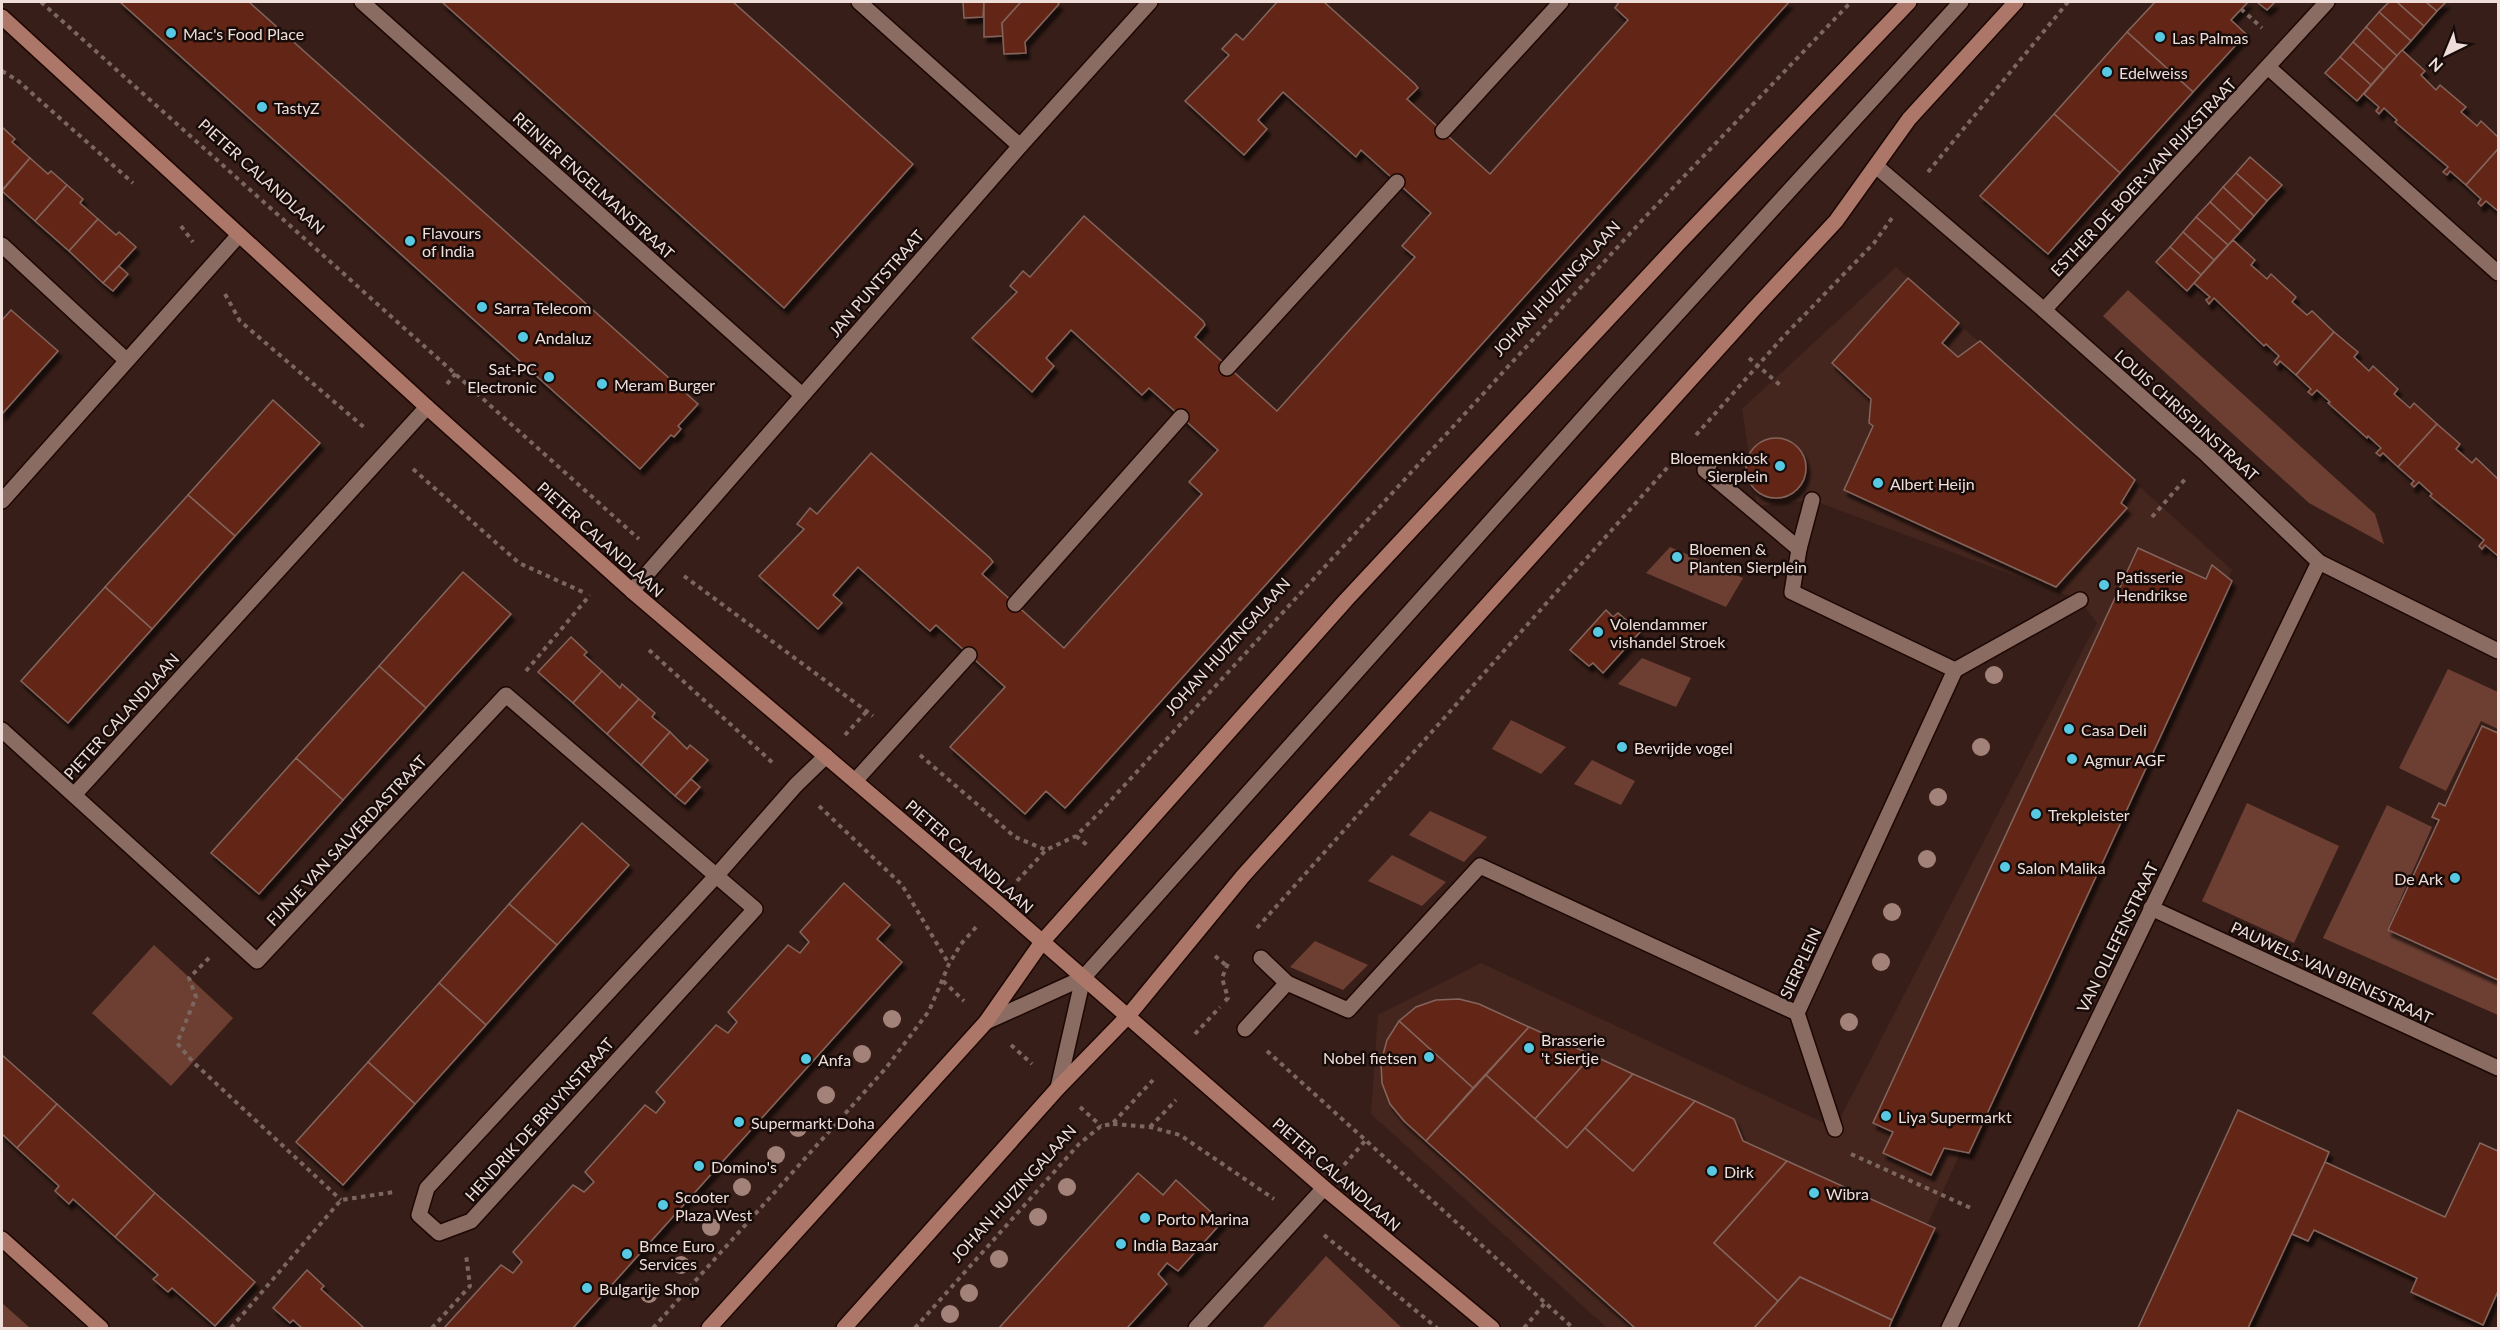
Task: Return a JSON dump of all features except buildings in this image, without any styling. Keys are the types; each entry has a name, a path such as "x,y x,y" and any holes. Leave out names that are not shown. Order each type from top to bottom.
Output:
{"main road":[{"path":"709,1329 986,1022 1042,942 1346,600 1678,244 1909,2"},
{"path":"844,1329 1058,1088 1128,1016 1243,876 1836,221 1909,119 2016,2"},
{"name":"PIETER CALANDLAAN","path":"2,17 238,236 632,591 998,903 1324,1188 1492,1329"},
{"path":"2,1239 101,1329"}],"street":[{"name":"REINIER ENGELMANSTRAAT","path":"362,2 802,395"},
{"path":"859,2 1020,146"},
{"name":"JAN PUNTSTRAAT","path":"632,591 1020,146 1150,2"},
{"path":"1443,131 1561,2"},
{"path":"986,1022 1083,978 1633,363 1961,2"},
{"name":"ESTHER DE BOER-VAN RIJKSTRAAT","path":"2044,310 2327,2"},
{"path":"2268,67 2499,273"},
{"name":"LOUIS CHRISPIJNSTRAAT","path":"1876,166 2044,310 2207,455 2319,562 2499,651"},
{"path":"1227,368 1397,182"},
{"path":"2,501 238,236"},
{"path":"2,245 126,360"},
{"name":"PIETER CALANDLAAN","path":"74,795 427,407"},
{"path":"1015,604 1181,417"},
{"path":"1710,463 1705,470 1799,549"},
{"path":"1812,500 1799,549 1792,591 1955,670 2080,600"},
{"name":"VAN OLLEFENSTRAAT","path":"1949,1329 2319,562"},
{"path":"855,781 969,655"},
{"name":"SIERPLEIN","path":"1287,983 1348,1010 1480,866 1797,1013 1955,670"},
{"path":"506,695 717,875"},
{"name":"FIJNJE VAN SALVERDASTRAAT","path":"2,730 257,961 506,695"},
{"name":"HENDRIK DE BRUYNSTRAAT","path":"717,875 754,909 471,1221 440,1233 418,1215 427,1188 717,875 796,785 826,756"},
{"name":"PAUWELS-VAN BIENESTRAAT","path":"2151,908 2499,1068"},
{"path":"1245,1029 1287,983 1261,958"},
{"path":"1058,1088 1083,978"},
{"path":"1797,1013 1835,1129"},
{"path":"1196,1329 1324,1188"}],"path":[{"name":"PIETER CALANDLAAN","path":"41,2 660,559 897,735 1015,837 1046,850"},
{"name":"JOHAN HUIZINGALAAN","path":"653,1329 886,1068 929,1011 949,964 961,944 998,903 1046,850 1076,836 1100,812 1647,215 1851,2"},
{"path":"1691,441 1784,336 1874,243 1909,194 2068,2"},
{"path":"2,71 17,80 139,188"},
{"path":"173,219 182,227 211,268 240,321 519,563 590,595 597,603"},
{"path":"2152,517 2207,455"},
{"path":"1252,933 1676,458"},
{"path":"506,695 590,595"},
{"path":"648,649 902,885 949,964"},
{"path":"230,936 189,978 196,997 177,1043 193,1062 340,1200"},
{"path":"1232,954 1222,978 1228,998 1245,1029 1256,1042 1573,1329"},
{"path":"943,981 1101,1126"},
{"name":"JOHAN HUIZINGALAAN","path":"915,1329 1079,1144 1101,1126 1112,1124 1228,998"},
{"path":"1835,1129 1851,1154 2000,1222"},
{"path":"231,1329 340,1200 427,1188"},
{"path":"432,1329 470,1286 462,1225"},
{"path":"1523,1329 1545,1303"}],"shaded area":[{"path":"1896,267 2232,570 1879,1328 1607,1328 1371,1114 1378,1015 1481,963 1835,1128 2097,623 2080,600 1812,500 1757,506 1742,409"},
{"path":"2128,290 2375,514 2384,544 2309,503 2103,316"},
{"path":"1670,547 1743,578 1726,607 1646,573"},
{"path":"1642,658 1691,678 1676,707 1618,684"},
{"path":"2448,669 2498,692 2498,729 2481,721 2446,791 2399,768"},
{"path":"1511,720 1566,747 1541,774 1492,749"},
{"path":"1592,760 1635,781 1621,805 1574,784"},
{"path":"2247,803 2339,846 2294,943 2202,901"},
{"path":"2387,805 2432,827 2387,930 2498,981 2498,1015 2323,938"},
{"path":"1430,811 1487,837 1464,862 1409,835"},
{"path":"1392,855 1446,882 1422,906 1368,881"},
{"path":"1315,941 1368,965 1343,990 1290,967"},
{"path":"154,945 233,1018 171,1086 92,1013"},
{"path":"1326,1256 1402,1328 1262,1328"},
{"path":"2,1303 30,1328 2,1328"}],"place":[{"name":"Mac's Food Place","path":"171,33"},
{"name":"Las Palmas","path":"2160,37"},
{"name":"Edelweiss","path":"2107,72"},
{"name":"TastyZ","path":"262,107"},
{"name":"Flavours of India","path":"410,241"},
{"name":"Sarra Telecom","path":"482,307"},
{"name":"Andaluz","path":"523,337"},
{"name":"Sat-PC Electronic","path":"549,377"},
{"name":"Meram Burger","path":"602,384"},
{"name":"Bloemenkiosk Sierplein","path":"1780,466"},
{"name":"Albert Heijn","path":"1878,483"},
{"name":"Bloemen & Planten Sierplein","path":"1677,557"},
{"name":"Patisserie Hendrikse","path":"2104,585"},
{"name":"Volendammer vishandel Stroek","path":"1598,632"},
{"name":"Casa Deli","path":"2069,729"},
{"name":"Bevrijde vogel","path":"1622,747"},
{"name":"Agmur AGF","path":"2072,759"},
{"name":"Trekpleister","path":"2036,814"},
{"name":"Salon Malika","path":"2005,867"},
{"name":"De Ark","path":"2455,878"},
{"name":"Brasserie 't Siertje","path":"1529,1048"},
{"name":"Nobel fietsen","path":"1429,1057"},
{"name":"Anfa","path":"806,1059"},
{"name":"Liya Supermarkt","path":"1886,1116"},
{"name":"Supermarkt Doha","path":"739,1122"},
{"name":"Domino's","path":"699,1166"},
{"name":"Dirk","path":"1712,1171"},
{"name":"Wibra","path":"1814,1193"},
{"name":"Scooter Plaza West","path":"663,1205"},
{"name":"Porto Marina","path":"1145,1218"},
{"name":"India Bazaar","path":"1121,1244"},
{"name":"Bmce Euro Services","path":"627,1254"},
{"name":"Bulgarije Shop","path":"587,1288"}]}
